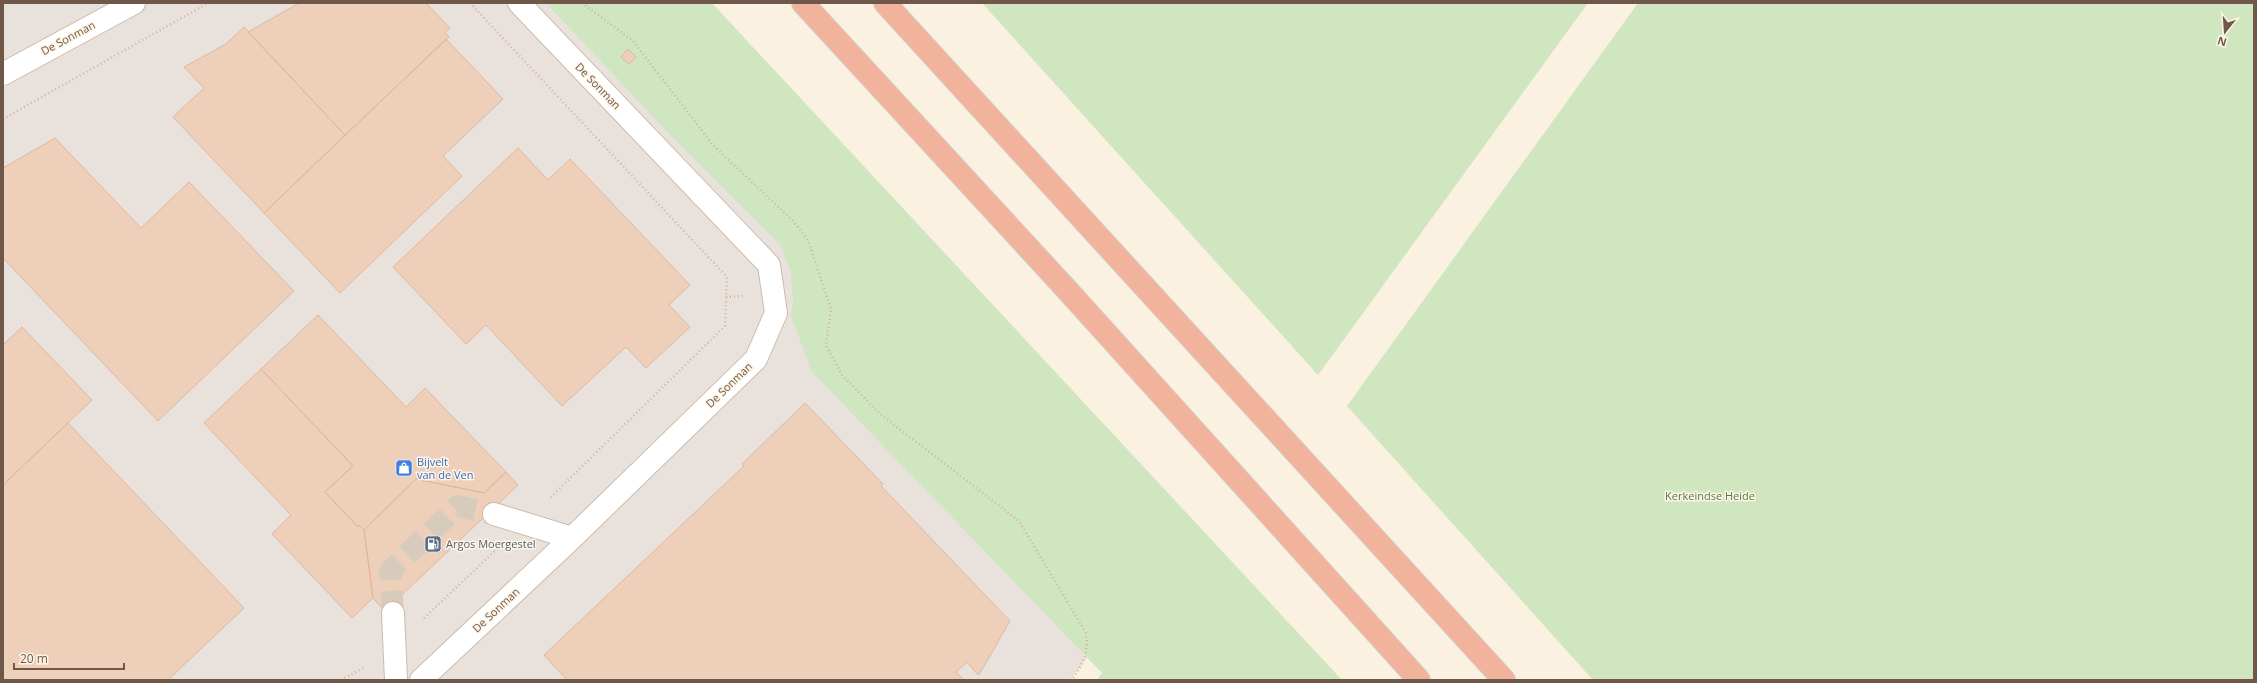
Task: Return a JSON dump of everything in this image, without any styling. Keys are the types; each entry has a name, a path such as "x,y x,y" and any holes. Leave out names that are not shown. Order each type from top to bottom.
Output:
{"highway":[{"path":"803,3 1070,292 1420,680"},
{"path":"885,3 1504,680"}],"street":[{"name":"De Sonman","path":"3,74 134,3"},
{"name":"De Sonman","path":"421,680 572,538 756,359 776,313 769,265 519,3"},
{"path":"494,514 572,538"},
{"path":"394,612 396,680"}],"path":[{"path":"3,119 208,3"},
{"path":"341,680 368,665 395,645 525,523 725,326 727,277 470,3"},
{"path":"582,3 633,41 713,145 793,221 808,240 830,309 826,345 842,375 880,414 1019,521 1086,632 1088,647 1082,663 1072,680"}],"shaded area":[{"path":"3,3 622,3 1177,542 1070,680 3,680"}],"green space":[{"path":"546,3 712,3 1342,680 1097,680 1102,673 811,371 791,315 793,303 791,272 780,245 671,136"},
{"path":"982,3 1588,3 1318,375"},
{"name":"Kerkeindse Heide","path":"1638,3 2254,3 2254,680 1593,680 1347,406"}],"building":[{"path":"299,3 426,3 450,28 445,32 449,37 345,135 248,32"},
{"path":"244,27 345,135 264,213 173,117 204,88 184,67 226,44"},
{"path":"446,39 503,99 443,156 462,176 340,293 264,213"},
{"path":"628,49 636,57 629,64 621,57"},
{"path":"55,138 141,228 189,182 294,291 158,421 3,258 3,168"},
{"path":"518,148 548,180 570,159 690,285 669,305 690,327 646,368 626,347 562,406 486,325 466,344 393,267"},
{"path":"318,315 406,407 425,388 506,472 484,493 416,479 364,530 359,525 358,527 325,492 353,466 261,369"},
{"path":"22,327 92,400 3,485 3,345"},
{"path":"261,369 353,466 325,492 358,527 359,525 364,530 373,598 352,618 272,534 291,515 204,423"},
{"path":"805,403 883,484 881,486 1010,621 980,673 978,675 967,662 956,672 964,680 567,680 544,655 744,466 742,464"},
{"path":"68,423 244,608 168,680 3,680 3,485"},
{"path":"506,472 518,485 385,611 373,598 364,530 416,479 484,493"}],"tunnel":[{"path":"393,613 390,571 458,506 494,514"}],"place":[{"name":"Bijvelt van de Ven","path":"404,468"},
{"name":"Argos Moergestel","path":"433,544"}]}
